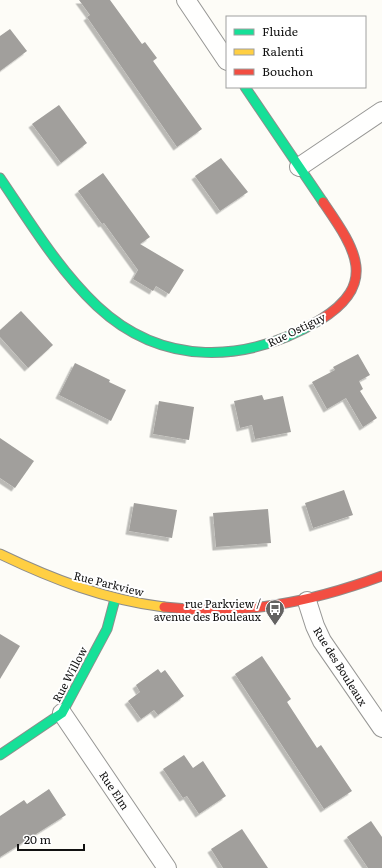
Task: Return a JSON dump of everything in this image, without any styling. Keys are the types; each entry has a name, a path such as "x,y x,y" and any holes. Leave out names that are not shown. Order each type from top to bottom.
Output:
{"street":[{"path":"186,0 226,60"},
{"name":"Rue Ostiguy","path":"0,178 52,252 92,302 113,321 138,335 164,346 193,352 221,353 264,345 303,328 339,305 353,286 356,270 352,246 246,88"},
{"path":"299,167 382,110"},
{"name":"Rue Parkview","path":"0,554 61,582 115,599 174,608 228,610 255,609 307,601 382,576"},
{"name":"Rue Willow","path":"0,755 62,713 107,629 115,599"},
{"name":"Rue des Bouleaux","path":"307,601 315,626 322,641 382,728"},
{"name":"Rue Elm","path":"62,713 168,868"}],"building":[{"path":"79,0 110,0 142,44 145,42 157,58 153,61 202,129 177,147 87,17 90,15"},
{"path":"10,29 27,51 0,71 0,36"},
{"path":"59,105 87,143 61,163 32,124"},
{"path":"221,158 248,192 220,211 195,176"},
{"path":"103,173 150,237 140,244 184,270 169,294 156,286 153,291 133,279 138,270 104,223 102,224 78,191"},
{"path":"21,311 53,345 28,368 0,337 0,330"},
{"path":"358,354 370,375 359,381 363,389 360,391 377,418 363,427 346,398 327,409 312,382 335,370 333,367"},
{"path":"75,363 110,380 109,382 126,390 111,421 59,395"},
{"path":"262,395 264,400 283,396 291,432 255,439 252,425 240,428 234,401"},
{"path":"159,401 194,407 189,440 153,434"},
{"path":"0,438 34,461 15,488 0,478"},
{"path":"344,490 353,515 313,528 305,503"},
{"path":"134,503 177,510 172,538 129,531"},
{"path":"268,509 271,543 216,547 213,513"},
{"path":"0,634 20,646 0,679"},
{"path":"262,656 291,699 287,702 317,748 321,745 352,791 324,809 235,674"},
{"path":"158,669 161,673 165,670 184,696 158,715 154,710 141,719 128,701 140,692 136,685"},
{"path":"184,755 193,768 203,761 226,796 199,814 187,796 183,798 163,769"},
{"path":"49,789 66,815 0,857 0,816 24,800 27,804"},
{"path":"371,821 382,837 382,868 368,868 347,837"},
{"path":"242,829 268,868 223,868 211,849"}],"traffic: fast":[{"path":"246,88 323,202"},
{"path":"0,178 45,245 83,292 97,306 122,326 149,340 177,349 205,352 234,351 263,345 292,335 320,320"},
{"path":"0,755 62,713 107,629 115,599"}],"traffic: slow":[{"path":"0,554 39,572 100,594 142,604 164,607"}],"traffic: jam":[{"path":"320,320 339,306 350,292 356,278 356,264 351,249 344,234 323,202"},
{"path":"164,607 221,610 275,605 328,594 382,576"}],"place":[{"name":"rue Parkview / avenue des Bouleaux","path":"275,626"}]}
